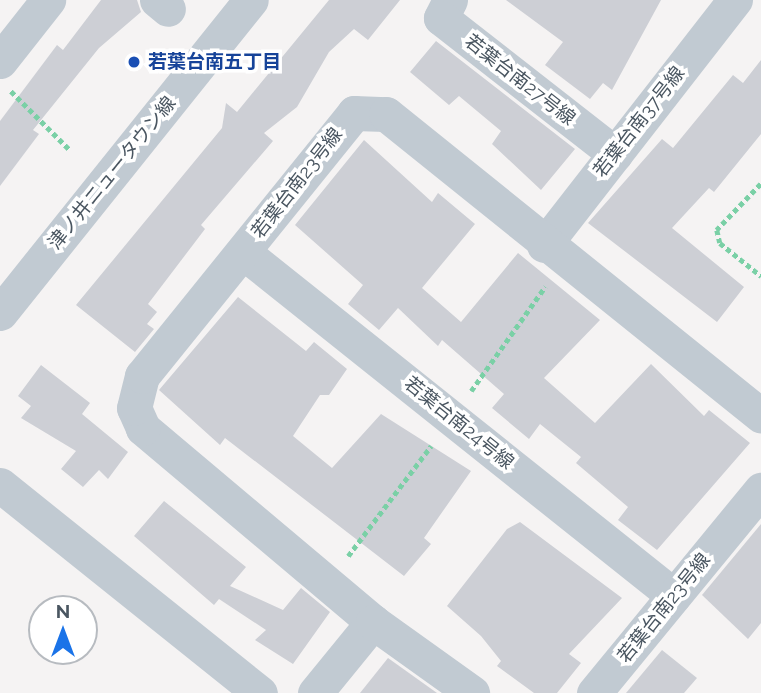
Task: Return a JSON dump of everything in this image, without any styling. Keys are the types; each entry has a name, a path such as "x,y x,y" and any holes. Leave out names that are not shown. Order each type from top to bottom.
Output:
{"street":[{"path":"0,61 48,0"},
{"name":"津ノ井ニュータウン線","path":"0,313 251,0"},
{"name":"若葉台南37号線","path":"548,261 615,154 735,0"},
{"name":"若葉台南27号線","path":"436,6 615,154"},
{"name":"若葉台南23号線","path":"472,693 373,622 144,428 134,408 142,376 344,122 364,110 386,114 548,261 761,416"},
{"name":"若葉台南24号線","path":"243,252 674,596"},
{"path":"0,485 260,693"},
{"name":"若葉台南23号線","path":"594,693 761,490"},
{"path":"315,693 373,622"}],"path":[{"path":"0,80 70,150"},
{"path":"761,184 717,230 720,243 761,276"},
{"path":"328,582 452,417 548,261"}],"building":[{"path":"101,0 137,0 141,12 99,48 33,130 39,134 0,186 0,121 57,45 63,50"},
{"path":"329,0 400,0 368,40 354,29 329,52 297,107 264,133 273,141 201,225 205,229 148,304 157,312 147,324 154,329 135,352 76,305 222,128 226,103 237,112"},
{"path":"506,0 661,0 612,90 603,83 590,99 545,65 563,42"},
{"path":"436,41 575,149 541,190 492,144 501,131 459,96 449,105 410,72"},
{"path":"761,60 761,134 714,192 709,188 672,228 744,287 717,322 588,223 662,139 673,148 733,75 743,83"},
{"path":"364,140 432,202 438,193 475,224 422,288 461,322 518,253 600,320 544,378 595,423 651,364 704,416 709,410 750,443 657,550 618,520 628,507 576,463 581,457 540,424 529,439 492,408 504,394 442,340 438,346 398,308 379,330 348,304 363,285 295,225"},
{"path":"238,297 306,351 314,342 347,369 329,395 320,395 293,436 332,468 381,414 471,471 424,538 431,544 404,576 225,438 220,445 159,390"},
{"path":"41,365 90,403 82,414 128,452 108,479 99,470 83,487 61,469 76,451 21,418 31,406 18,396"},
{"path":"164,501 246,567 230,586 283,610 301,588 330,612 293,664 255,640 266,630 219,599 214,605 134,536"},
{"path":"520,522 622,598 569,654 581,663 557,693 534,693 497,666 501,661 481,636 447,606 507,529"},
{"path":"761,524 761,623 748,639 702,595"},
{"path":"662,650 697,678 684,693 626,693"},
{"path":"388,658 437,693 360,693"}],"place":[{"name":"若葉台南五丁目","path":"134,62"}]}
